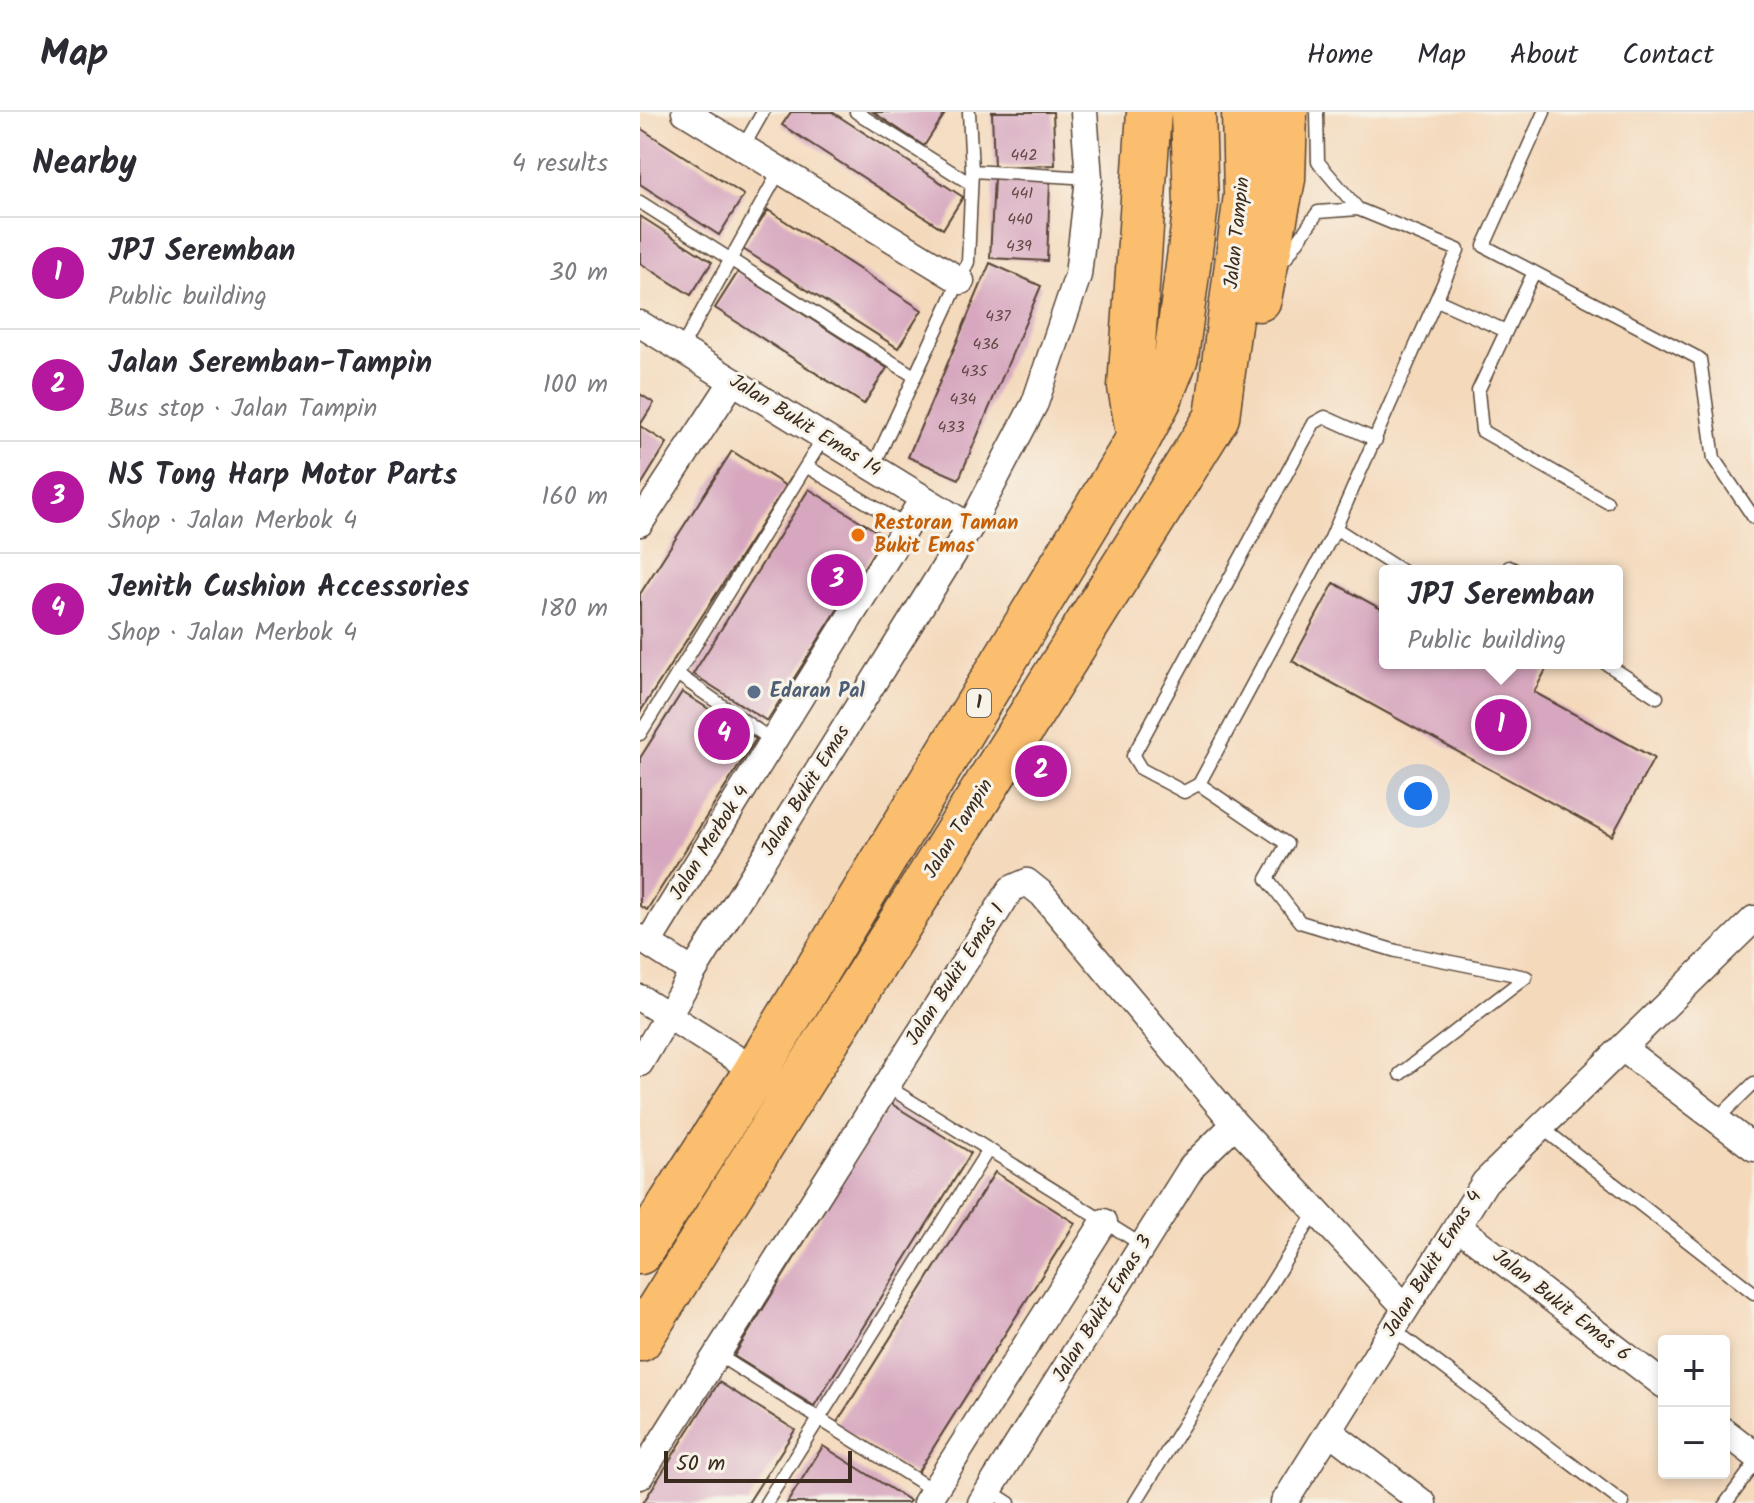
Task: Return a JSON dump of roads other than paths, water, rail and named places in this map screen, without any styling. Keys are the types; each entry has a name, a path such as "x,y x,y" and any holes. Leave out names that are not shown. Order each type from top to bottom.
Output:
{"highway":[{"path":"1139,438 1130,387 1149,112"},
{"name":"1","path":"640,1252 756,1071 1139,438 1159,400 1176,357 1196,205 1193,112"},
{"name":"Jalan Tampin","path":"640,1339 1217,417 1246,195 1244,112"},
{"path":"1217,417 1256,314 1283,179 1285,112"}],"street":[{"path":"685,112 961,281"},
{"name":"Jalan Bukit Emas","path":"644,1045 669,1016 693,972 970,527 1035,403 1078,275 1089,178 1084,112"},
{"name":"Jalan Bukit Emas 14","path":"640,324 970,527"},
{"path":"640,523 733,381"},
{"name":"Jalan Merbok 4","path":"644,940 773,741 923,499"},
{"name":"Jalan Bukit Emas 1","path":"640,1476 1011,889 1027,882 1042,894 1235,1124 1316,1211 1399,1318"},
{"name":"Jalan Bukit Emas 4","path":"1284,1503 1485,1182 1754,919"},
{"path":"644,940 693,972"},
{"path":"640,998 756,1071"},
{"path":"1622,1048 1754,1148"},
{"name":"Jalan Bukit Emas 3","path":"993,1499 1142,1245 1193,1165 1235,1124"},
{"path":"930,1497 1104,1222"},
{"name":"Jalan Bukit Emas 6","path":"1457,1226 1658,1380"},
{"path":"1329,1431 1423,1503"},
{"path":"1730,1436 1754,1454"}],"lane":[{"path":"743,147 763,112"},
{"path":"856,112 971,177 1089,178"},
{"path":"873,467 968,262 971,177 969,112"},
{"path":"1317,112 1318,162 1358,209"},
{"path":"1484,246 1544,112"},
{"path":"681,349 780,170"},
{"path":"640,202 914,376"},
{"path":"1256,314 1293,245 1318,212 1358,209 1458,250 1484,246 1700,359 1714,459 1754,518"},
{"path":"1376,440 1325,417 1314,423 1133,756 1141,769 1184,792 1199,784 1335,528 1376,440 1458,250"},
{"path":"1534,272 1478,391 1482,431 1607,502"},
{"path":"1437,300 1506,331"},
{"path":"640,734 824,437"},
{"path":"806,466 906,526"},
{"path":"1335,528 1393,565"},
{"path":"1614,669 1657,697"},
{"path":"677,674 773,741"},
{"path":"1199,784 1287,844 1267,879 1300,922 1396,951 1526,977 1400,1074"},
{"path":"1716,1120 1754,1083"},
{"path":"885,1085 1142,1245"},
{"path":"1541,1127 1754,1293"},
{"path":"766,1503 988,1150"},
{"path":"1135,1503 1316,1211"},
{"path":"1399,1318 1623,1503"},
{"path":"718,1355 819,1419 930,1497"},
{"path":"1726,1503 1754,1465"}],"place":[{"name":"Restoran Taman Bukit Emas","path":"858,535"},
{"name":"NS Tong Harp Motor Parts","path":"837,580"},
{"name":"Edaran Pal","path":"754,692"},
{"name":"JPJ Seremban","path":"1501,725"},
{"name":"Jenith Cushion Accessories","path":"724,734"},
{"name":"Jalan Seremban-Tampin","path":"1041,771"}]}
